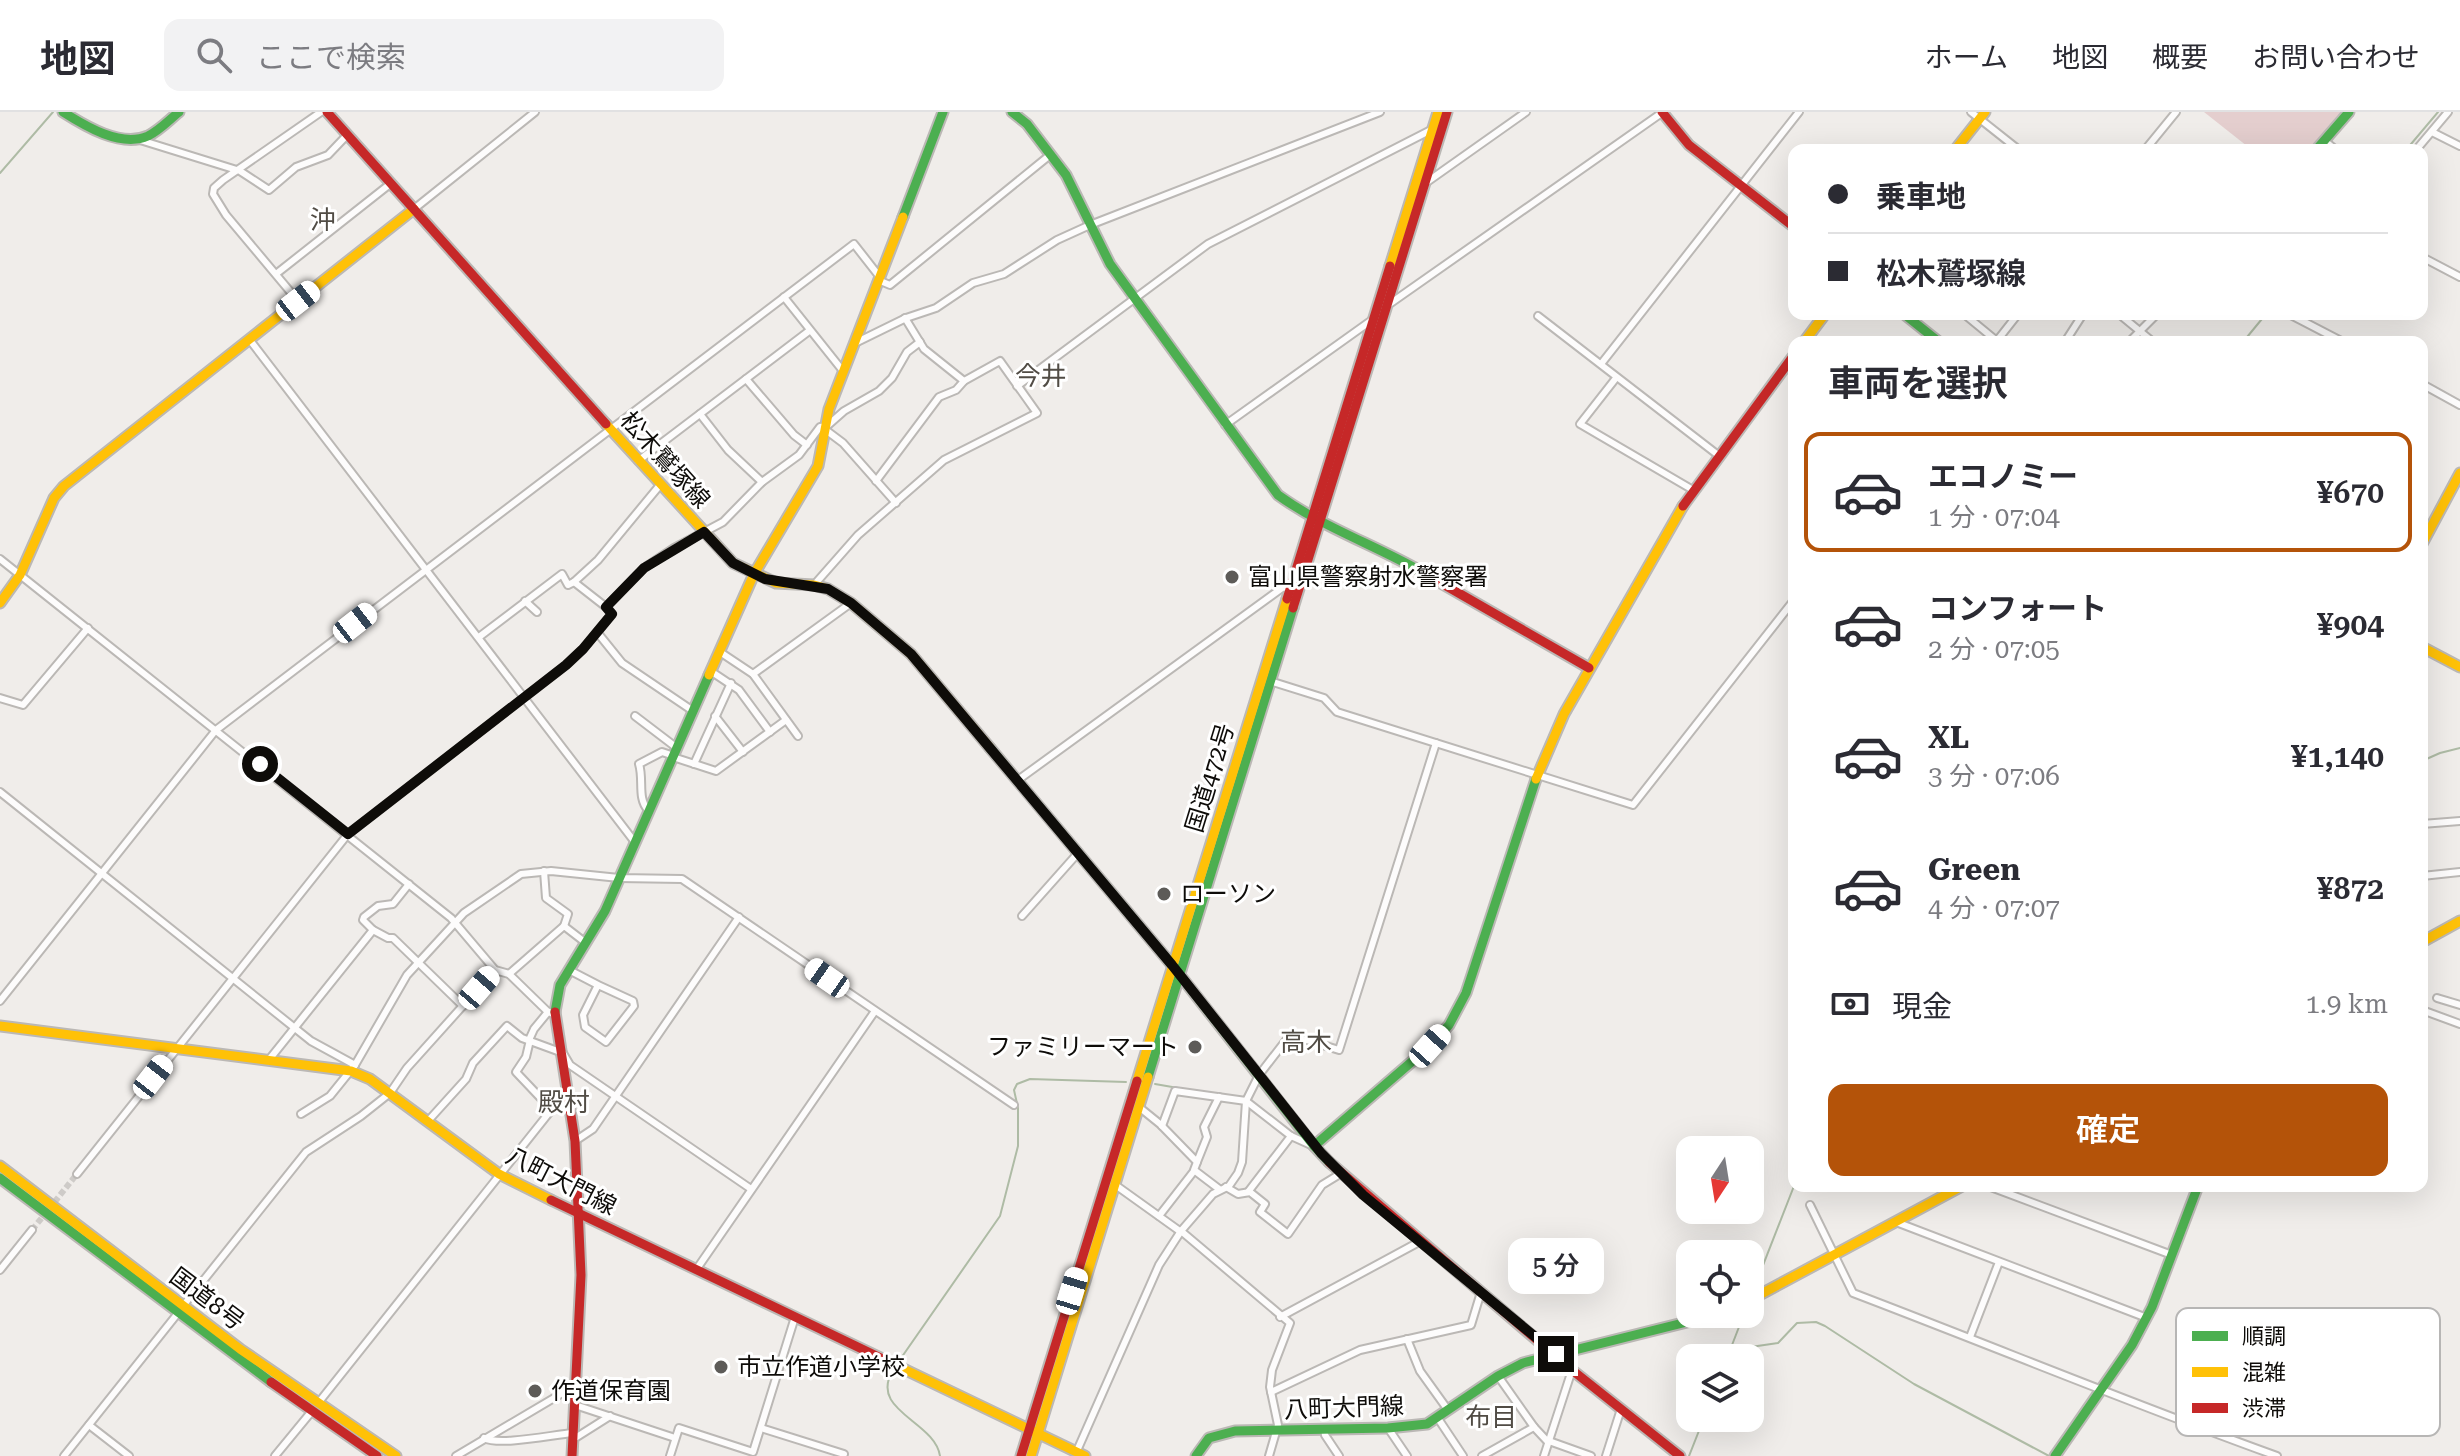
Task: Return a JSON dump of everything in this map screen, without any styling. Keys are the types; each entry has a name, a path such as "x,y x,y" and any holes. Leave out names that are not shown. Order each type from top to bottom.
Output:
{"main road":[{"path":"63,112 89,127 140,140 179,112"},
{"name":"松木鷲塚線","path":"324,112 348,134 638,461 733,563 776,583 828,589 851,603 911,654 1172,965 1314,1146 1340,1174 1572,1370 1680,1456"},
{"path":"572,1456 581,1275 575,1141 563,1053 552,1013 560,985 605,911 754,574 821,459 829,409 943,112"},
{"path":"1012,112 1027,124 1066,175 1110,264 1133,299 1278,495 1316,519 1383,550 1589,668"},
{"name":"国道472号","path":"1021,1456 1033,1433 1139,1107 1270,681 1374,319 1438,112"},
{"name":"国道472号","path":"1031,1456 1033,1433 1172,965 1291,586 1316,519 1447,112"},
{"path":"1663,112 1689,145 1788,222"},
{"path":"2322,144 2349,112"},
{"path":"1959,144 1978,114"},
{"path":"0,603 20,575 54,498 64,486 414,209"},
{"path":"1912,320 1932,336"},
{"path":"1314,1146 1430,1046 1449,1025 1466,993 1537,775 1564,714 1662,539 1693,490 1788,363"},
{"path":"2428,533 2460,473"},
{"path":"2428,650 2460,667"},
{"path":"2428,939 2460,921"},
{"name":"八町大門線","path":"0,1026 268,1061 353,1068 499,1174 1079,1455"},
{"name":"国道8号","path":"0,1166 180,1310"},
{"name":"国道8号","path":"0,1178 315,1407 377,1456"},
{"path":"1764,1292 1951,1192"},
{"path":"2055,1456 2126,1356 2147,1318 2196,1192"},
{"name":"八町大門線","path":"1196,1456 1209,1438 1235,1431 1388,1428 1427,1424 1498,1376 1523,1363 1676,1325"},
{"name":"国道8号","path":"315,1407 396,1456"}],"street":[{"path":"298,301 226,215 213,194 217,185 324,112"},
{"path":"517,112 524,121"},
{"path":"414,209 535,112"},
{"path":"854,343 905,318 936,308 973,283 1004,274 1057,240 1090,225 1380,112"},
{"path":"1424,184 1526,112"},
{"path":"1386,306 1663,112"},
{"path":"1601,364 1799,112"},
{"path":"2150,144 2176,112"},
{"path":"2421,144 2448,112"},
{"path":"1978,114 2012,144"},
{"path":"1017,386 1208,244 1433,129"},
{"path":"2432,132 2460,146"},
{"path":"140,140 240,171 269,190 296,167 328,155 348,134"},
{"path":"2325,141 2329,144"},
{"path":"0,1001 216,730 854,244 878,278 890,285 1051,154"},
{"path":"276,274 390,184"},
{"path":"2428,260 2460,277"},
{"path":"784,297 843,371"},
{"path":"1538,316 1718,455"},
{"path":"905,318 931,355 964,381"},
{"path":"1225,425 1374,319"},
{"path":"1971,320 1990,336"},
{"path":"2126,320 2146,336"},
{"path":"2134,336 2150,320"},
{"path":"2301,320 2331,336"},
{"path":"638,461 809,331"},
{"path":"249,339 634,841"},
{"path":"827,428 844,411 879,391 892,378 907,352 920,342"},
{"path":"814,585 858,535 944,460 1037,413 1000,361 964,381 956,390 939,397 876,481"},
{"path":"1616,378 1580,424 1693,490"},
{"path":"746,379 794,435 807,445"},
{"path":"2428,387 2460,405"},
{"path":"700,414 728,450 762,482"},
{"path":"606,607 644,568 723,522 762,482 799,455 820,427 834,434 896,503"},
{"path":"479,637 562,574 568,585 574,582 598,560 660,485"},
{"path":"0,559 409,884 455,923 495,970 509,974 552,1013 534,1029 526,1057 516,1072 551,1109"},
{"path":"77,1174 348,834 566,665 597,632 612,614 574,582"},
{"path":"1018,780 1282,588 1291,586"},
{"path":"525,601 537,612"},
{"path":"753,674 851,603"},
{"path":"1270,681 1324,698 1337,712 1633,805 1788,608"},
{"path":"0,698 23,705 88,628"},
{"path":"597,632 622,663 693,711"},
{"path":"720,652 753,674 798,736"},
{"path":"712,672 739,690 770,732"},
{"path":"694,764 731,683"},
{"path":"635,716 675,753 694,764 716,771 786,720"},
{"path":"715,716 743,752"},
{"path":"1079,1455 1141,1299 1159,1265 1181,1232 1222,1188 1229,1186 1238,1173 1242,1162 1246,1101 1259,1075 1290,1035 1339,1050 1436,743"},
{"path":"648,810 642,798 643,780 639,764 662,752 675,753"},
{"path":"0,792 311,1041 353,1068"},
{"path":"2428,824 2460,821"},
{"path":"1022,916 1078,853"},
{"path":"509,974 564,926 568,914 546,898 544,871"},
{"path":"301,1114 330,1096 353,1068 402,984 464,913 521,874 544,871 619,878 682,879 1014,1105"},
{"path":"2428,875 2460,872"},
{"path":"409,884 393,904 378,906 363,920 373,930 393,938 463,1006"},
{"path":"575,1141 593,1129 739,917"},
{"path":"564,926 586,943"},
{"path":"268,1061 373,930"},
{"path":"64,1456 306,1152 390,1093 407,1068 495,970"},
{"path":"569,970 633,1001 634,1006 606,1042 585,1027 583,1015 598,985"},
{"path":"2437,998 2460,1005"},
{"path":"696,1270 875,1011"},
{"path":"2428,1012 2460,1024"},
{"path":"428,1121 466,1079 473,1063 504,1027 563,1053 570,1065 751,1189"},
{"path":"275,1456 568,1089"},
{"path":"1162,1126 1175,1091 1246,1101 1291,1136 1314,1146"},
{"path":"1159,1216 1194,1171 1207,1137 1204,1127 1219,1097"},
{"path":"1139,1107 1197,1162"},
{"path":"1194,1171 1222,1188 1238,1194 1248,1192 1291,1136"},
{"path":"1248,1192 1265,1204 1260,1212 1288,1234 1322,1185 1340,1174"},
{"path":"1114,1184 1181,1232 1290,1323 1272,1370 1271,1392 1278,1425 1269,1456"},
{"path":"2004,1192 2172,1255"},
{"path":"1810,1205 1853,1293 2176,1419"},
{"path":"1894,1222 2147,1318"},
{"path":"0,1270 32,1230"},
{"path":"1280,1317 1419,1242"},
{"path":"1970,1337 1999,1262"},
{"path":"1271,1392 1360,1350 1471,1325 1481,1292"},
{"path":"670,1456 679,1428 753,1452 795,1317"},
{"path":"1407,1339 1420,1371 1448,1410"},
{"path":"1544,1456 1572,1370"},
{"path":"1498,1376 1548,1442 1591,1456"},
{"path":"456,1456 576,1385"},
{"path":"575,1405 675,1438"},
{"path":"1606,1456 1621,1409"},
{"path":"484,1438 494,1442 573,1437 610,1416"},
{"path":"1437,1417 1463,1456"},
{"path":"89,1425 129,1456"},
{"path":"1482,1456 1534,1427"},
{"path":"761,1428 843,1456"},
{"path":"1324,1428 1325,1435 1339,1456"},
{"path":"1388,1428 1407,1456"},
{"path":"2223,1436 2277,1456"}],"shaded area":[{"path":"2204,112 2346,112 2320,144 2244,144"}],"waterway":[{"path":"0,173 53,112"},
{"path":"2411,144 2438,112"},
{"path":"2248,336 2261,320"},
{"path":"2428,758 2460,748"},
{"path":"899,1361 1000,1216 1018,1146 1018,1108 1014,1090 1017,1084 1030,1079 1126,1082"},
{"path":"1155,1084 1178,1088"},
{"path":"1764,1263 1792,1192"},
{"path":"1764,1345 1778,1343 1797,1323 1816,1322 1914,1384 2049,1456"},
{"path":"1732,1344 1739,1328"},
{"path":"893,1370 888,1384 889,1396 936,1444 940,1456"},
{"path":"1689,1456 1698,1432"}],"tunnel":[{"path":"32,1230 77,1174"}],"traffic: fast":[{"path":"63,112 104,134 126,139 148,136 179,112"},
{"path":"903,217 943,112"},
{"path":"1012,112 1027,124 1066,175 1110,264 1278,495 1312,517 1422,572"},
{"path":"2321,144 2349,112"},
{"path":"1912,320 1932,336"},
{"path":"1148,1077 1293,608"},
{"path":"555,1012 560,985 605,911 709,675"},
{"path":"990,748 1172,965 1329,1162"},
{"path":"1314,1146 1430,1046 1449,1025 1466,993 1536,779"},
{"path":"0,1178 271,1382"},
{"path":"2055,1456 2132,1345 2152,1307 2196,1192"},
{"path":"1196,1456 1209,1438 1235,1431 1388,1428 1427,1424 1498,1376 1523,1363 1676,1325"}],"traffic: slow":[{"path":"1390,266 1438,112"},
{"path":"1960,144 1985,112"},
{"path":"0,603 20,575 54,498 64,486 414,209"},
{"path":"709,675 754,574 818,466 829,409 903,217"},
{"path":"1808,336 1820,320"},
{"path":"606,424 733,563 776,583 828,589 851,603 911,654 990,748"},
{"path":"2428,533 2460,473"},
{"path":"1536,779 1564,714 1683,506"},
{"path":"1137,1081 1287,599"},
{"path":"2428,650 2460,667"},
{"path":"2428,939 2460,921"},
{"path":"0,1026 351,1071 370,1079 499,1174 551,1200"},
{"path":"1031,1456 1148,1077"},
{"path":"0,1166 240,1349 396,1456"},
{"path":"1764,1292 1951,1192"},
{"path":"887,1361 1085,1456"}],"traffic: jam":[{"path":"327,112 606,424"},
{"path":"1293,608 1447,112"},
{"path":"1662,112 1689,145 1788,222"},
{"path":"1287,599 1390,266"},
{"path":"1683,506 1788,363"},
{"path":"1422,572 1589,668"},
{"path":"555,1012 575,1141 581,1275 572,1456"},
{"path":"1021,1456 1137,1081"},
{"path":"1329,1162 1572,1370 1680,1456"},
{"path":"551,1200 887,1361"},
{"path":"271,1382 377,1456"}],"place":[{"name":"富山県警察射水警察署","path":"1232,577"},
{"name":"ローソン","path":"1164,894"},
{"name":"ファミリーマート","path":"1195,1047"},
{"name":"市立作道小学校","path":"721,1367"},
{"name":"作道保育園","path":"535,1391"}],"district":[{"name":"沖","path":"323,220"},
{"name":"今井","path":"1041,376"},
{"name":"高木","path":"1306,1042"},
{"name":"殿村","path":"564,1102"},
{"name":"布目","path":"1491,1417"}],"route":[{"path":"260,764 348,834 566,665 612,614 606,607 644,568 704,532 733,563 765,579 828,589 851,603 911,654 1172,965 1314,1146 1363,1195 1556,1354"}]}
